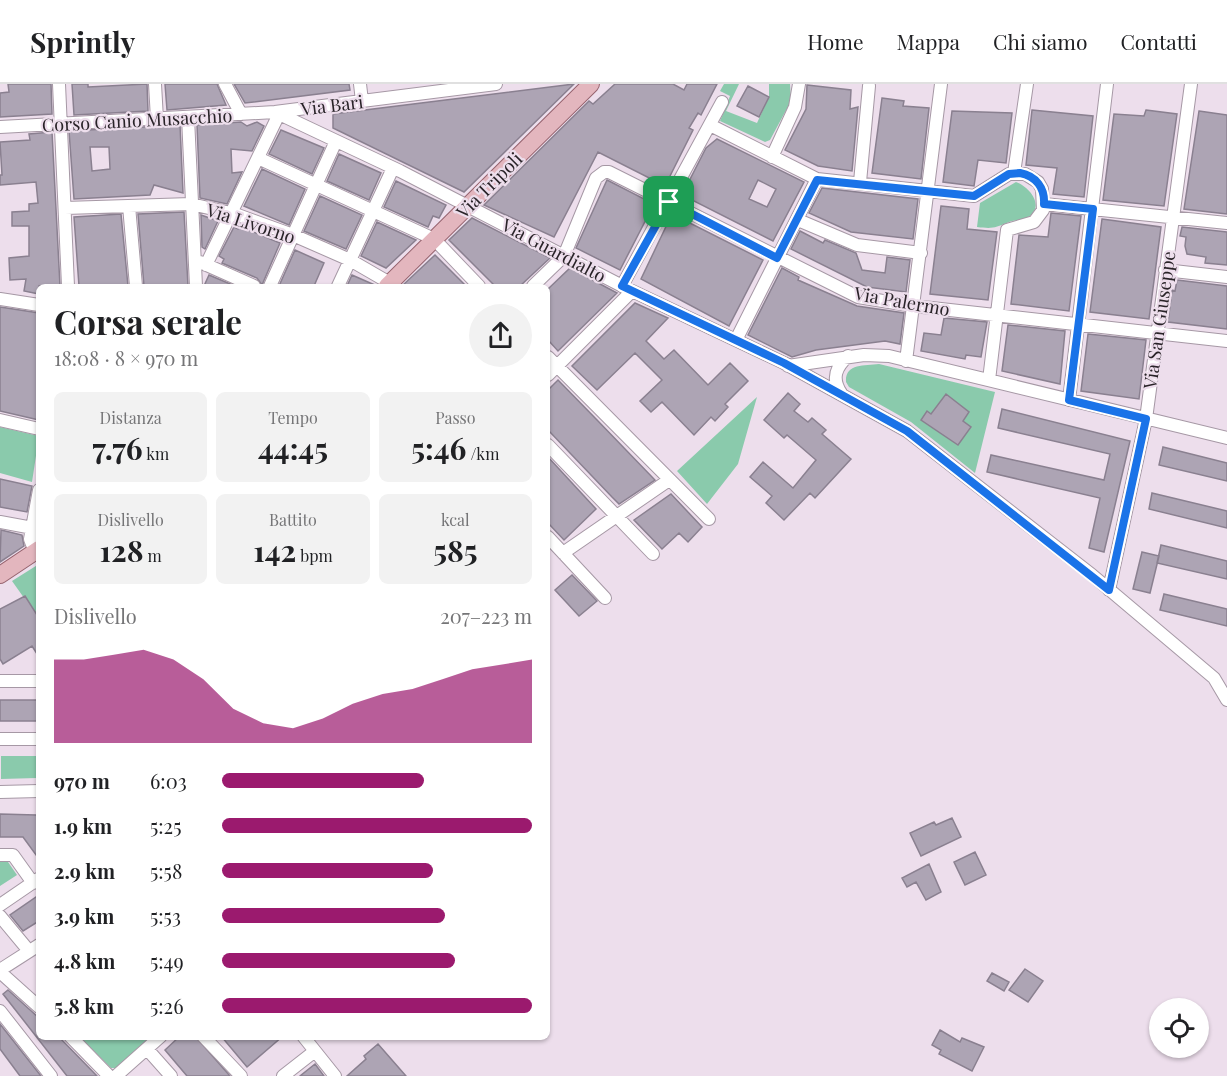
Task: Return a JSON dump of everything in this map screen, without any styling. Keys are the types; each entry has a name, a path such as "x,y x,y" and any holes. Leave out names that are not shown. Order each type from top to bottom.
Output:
{"main road":[{"name":"Via Tripoli","path":"392,284 434,239 591,84"},
{"path":"0,576 36,552"}],"street":[{"path":"58,84 68,284"},
{"path":"155,84 157,119"},
{"path":"225,84 241,114"},
{"path":"360,84 362,101"},
{"name":"Via Bari","path":"277,113 496,84"},
{"path":"772,157 795,107 799,84"},
{"path":"906,361 941,84"},
{"path":"1014,173 1027,84"},
{"path":"1069,400 1107,84"},
{"name":"Via San Giuseppe","path":"1109,590 1146,419 1191,84"},
{"path":"860,183 869,86"},
{"path":"709,519 550,366 627,288 722,102"},
{"path":"200,263 232,214 277,113"},
{"name":"Corso Canio Musacchio","path":"0,127 277,113"},
{"name":"Via Guardialto","path":"277,113 469,205 627,288 788,366 907,431 1109,590 1214,678 1227,700"},
{"path":"188,118 191,204 200,263 196,284"},
{"path":"710,125 817,180 972,196 1014,173 1025,174 1038,183 1044,196 1040,217 1034,222 1007,230 989,380"},
{"path":"271,284 336,141"},
{"path":"258,158 434,239 477,284"},
{"path":"339,284 393,168"},
{"name":"Via Palermo","path":"564,256 596,178 604,172 609,172 858,297 914,306 1079,322 1227,341"},
{"path":"736,340 817,180"},
{"name":"Via Livorno","path":"65,208 191,204 232,214 293,236 350,260 389,284"},
{"path":"1044,204 1227,223"},
{"path":"129,206 136,284"},
{"path":"798,220 857,245 921,253"},
{"path":"535,284 564,256"},
{"path":"200,263 249,284"},
{"path":"1165,270 1227,277"},
{"path":"0,299 36,305"},
{"path":"788,366 872,354 1227,438"},
{"path":"841,393 836,386 836,372 848,356"},
{"path":"0,420 36,428"},
{"path":"550,447 653,554"},
{"path":"550,555 617,517 669,480"},
{"path":"0,522 36,529 30,539 36,549"},
{"path":"550,539 605,598"},
{"path":"0,681 36,681"},
{"path":"0,739 36,739"},
{"path":"0,792 36,791"},
{"path":"0,855 13,855 36,881 0,905"},
{"path":"0,916 34,948 0,971 36,1004"},
{"path":"0,1011 51,1076"},
{"path":"74,1040 110,1076"},
{"path":"116,1076 157,1040"},
{"path":"207,1040 241,1076"},
{"path":"306,1040 335,1076"},
{"path":"147,1049 171,1076"},
{"path":"284,1076 315,1051"}],"green space":[{"path":"724,84 739,84 726,111 757,123 769,97 769,84 790,84 791,101 770,140 765,142 720,121 730,96 720,91"},
{"path":"1016,182 1026,188 1034,198 1036,203 1033,214 1025,219 1011,221 997,227 977,227 980,203"},
{"path":"879,364 995,392 975,473 911,422 849,387 846,382 852,368"},
{"path":"757,397 738,464 707,504 677,471"},
{"path":"0,427 36,435 32,482 0,473"},
{"path":"36,566 36,615 12,581"},
{"path":"1,756 36,756 36,778 1,779"},
{"path":"0,861 8,862 17,875 0,886"},
{"path":"83,1040 147,1040 116,1068 111,1068"}],"building":[{"path":"8,84 51,84 52,114 0,117 0,93 9,92"},
{"path":"72,84 88,84 88,87 147,84 148,111 74,115"},
{"path":"165,84 217,84 226,105 167,110"},
{"path":"234,84 349,84 350,90 245,103"},
{"path":"574,84 464,192 333,128 333,114"},
{"path":"615,84 673,84 684,90 687,84 717,84 701,115 698,113 689,128 693,130 665,186 598,152 554,237 484,205 589,101 593,104"},
{"path":"807,85 851,90 850,109 858,107 852,171 818,166 785,150 806,109"},
{"path":"748,86 769,97 759,117 737,106"},
{"path":"882,98 904,101 903,106 929,108 921,179 872,173"},
{"path":"1032,110 1093,116 1084,197 1053,194 1057,168 1026,165"},
{"path":"1146,110 1177,114 1164,206 1103,200 1114,114 1144,116"},
{"path":"952,111 1012,113 1006,163 978,160 974,186 943,182"},
{"path":"1199,111 1227,115 1227,214 1184,209"},
{"path":"241,122 247,126 257,122 264,126 252,151 231,149 232,173 242,172 227,204 200,198 197,125"},
{"path":"180,125 183,193 154,185 150,195 74,199 69,131","holes":["90,147 109,147 110,169 92,171"]},
{"path":"281,130 324,148 312,174 269,154"},
{"path":"52,132 60,284 36,284 36,293 24,291 26,279 10,280 9,258 29,256 29,226 12,226 12,212 29,211 29,204 38,203 36,182 0,185 0,175 2,175 0,142 30,140 29,134"},
{"path":"717,139 804,182 773,241 682,195 706,148","holes":["758,180 776,189 767,207 749,199"]},
{"path":"339,154 381,173 369,200 327,181"},
{"path":"262,169 305,189 289,225 244,206"},
{"path":"607,180 654,204 620,270 576,248"},
{"path":"396,181 446,205 439,218 433,216 428,227 384,207"},
{"path":"822,188 918,199 913,239 851,232 809,213"},
{"path":"320,196 362,215 346,249 304,231"},
{"path":"941,206 969,209 967,229 997,232 988,300 930,294"},
{"path":"184,212 188,284 144,284 138,214"},
{"path":"1051,213 1081,216 1069,311 1011,304 1019,235 1048,237"},
{"path":"121,214 128,284 79,284 74,217"},
{"path":"672,214 763,260 729,326 641,279"},
{"path":"201,215 218,221 205,249 202,247"},
{"path":"472,218 550,258 522,284 493,284 449,240"},
{"path":"1102,219 1161,227 1149,319 1090,312"},
{"path":"377,222 416,240 386,268 361,256"},
{"path":"239,226 280,243 262,284 257,278 222,263 224,259 219,256 234,227 238,229"},
{"path":"1182,227 1227,232 1227,265 1205,263 1206,257 1187,254 1186,237 1180,236"},
{"path":"800,231 823,243 825,240 856,253 862,270 885,273 887,257 910,260 906,292 867,287 791,249"},
{"path":"295,250 324,263 315,284 280,284"},
{"path":"435,255 464,284 404,284"},
{"path":"570,268 617,293 558,351 550,342 550,287"},
{"path":"782,268 799,277 798,280 857,306 904,313 900,344 885,341 816,350 792,357 748,335"},
{"path":"209,275 230,284 205,284"},
{"path":"352,275 372,284 348,284"},
{"path":"1177,280 1227,286 1227,329 1168,322 1172,290 1175,291"},
{"path":"635,303 668,318 646,341 664,359 674,350 708,385 730,363 748,381 725,404 728,407 715,421 711,417 694,435 662,402 651,412 640,401 662,380 635,353 597,390 572,366"},
{"path":"0,307 36,313 36,419 0,411"},
{"path":"944,318 987,322 981,357 966,355 965,359 921,351 924,333 941,335"},
{"path":"1008,325 1065,331 1060,384 1002,371"},
{"path":"1088,334 1146,340 1139,399 1081,391"},
{"path":"558,380 655,480 619,504 550,432 550,388"},
{"path":"788,393 800,404 794,411 808,422 812,418 826,430 822,434 851,459 815,498 810,493 784,520 766,503 772,496 750,477 763,462 793,488 816,460 787,435 784,438 764,420"},
{"path":"946,394 969,412 963,421 971,427 958,445 921,420 927,411 931,414"},
{"path":"1002,409 1130,441 1104,552 1089,548 1100,498 987,472 991,455 1104,480 1110,454 998,428"},
{"path":"1163,447 1227,463 1227,481 1159,465"},
{"path":"550,459 596,509 564,540 550,525"},
{"path":"0,479 32,486 27,512 0,507"},
{"path":"1152,493 1227,511 1227,528 1149,509"},
{"path":"671,494 702,527 688,542 679,533 662,549 634,520"},
{"path":"1,530 22,535 24,546 0,562"},
{"path":"1161,545 1227,561 1227,579 1157,563"},
{"path":"1142,552 1159,556 1150,593 1133,589"},
{"path":"572,575 597,601 579,616 555,590"},
{"path":"1164,594 1227,609 1227,626 1160,610"},
{"path":"25,596 36,613 36,652 32,646 3,664 0,659 0,609"},
{"path":"0,700 36,700 36,721 0,721"},
{"path":"0,814 36,815 36,855 23,837 0,837"},
{"path":"952,818 961,837 921,856 910,833 934,822 936,825"},
{"path":"975,852 986,875 965,885 954,862"},
{"path":"929,864 941,892 926,900 916,882 907,887 902,878"},
{"path":"36,897 36,923 23,931 10,915"},
{"path":"1025,969 1043,981 1028,1002 1009,990"},
{"path":"992,973 1009,982 1004,991 987,981"},
{"path":"8,990 36,1015 36,1036 3,994"},
{"path":"0,1024 41,1076 20,1076 0,1049"},
{"path":"940,1030 960,1042 962,1038 984,1047 972,1071 939,1054 941,1050 932,1045"},
{"path":"39,1040 62,1040 97,1076 67,1076"},
{"path":"176,1040 198,1040 230,1076 187,1076 165,1050"},
{"path":"224,1040 278,1040 247,1067"},
{"path":"378,1044 406,1076 347,1076 366,1059 364,1056"},
{"path":"315,1064 324,1076 300,1076"}],"route":[{"path":"1020,173 1031,177 1038,183 1044,196 1044,204 1093,209 1069,400 1146,419 1109,590 907,431 784,363 622,286 669,202 777,258 817,180 860,183 928,193 977,196 1009,174 1020,173"}]}
